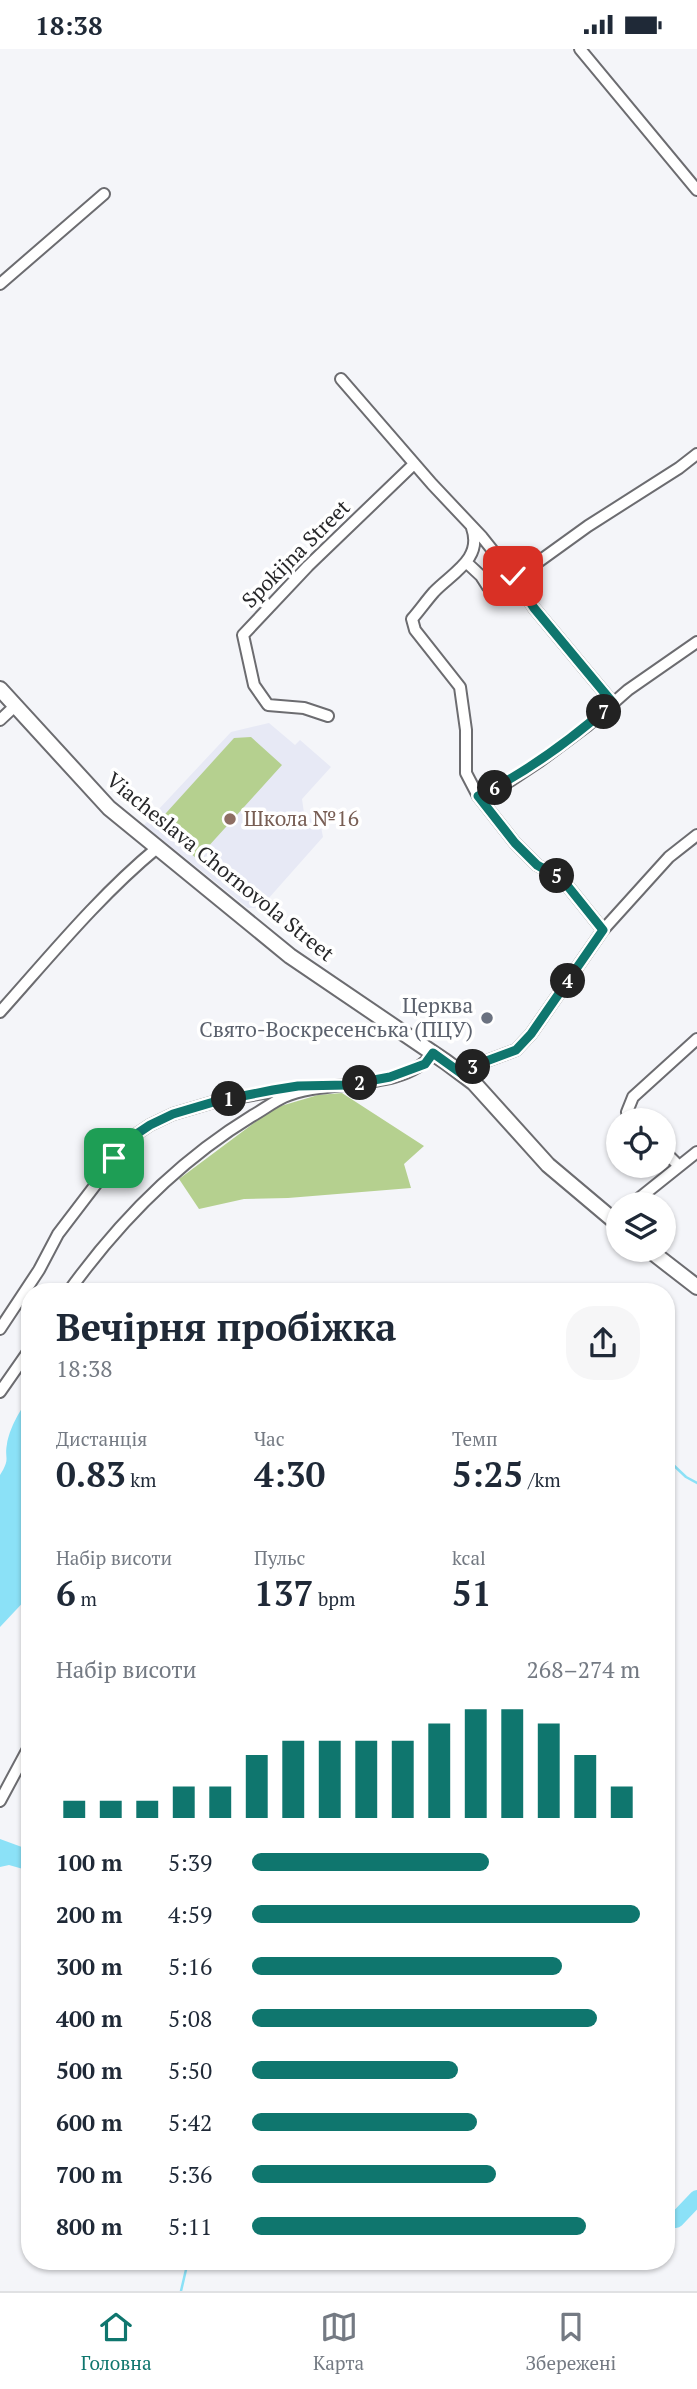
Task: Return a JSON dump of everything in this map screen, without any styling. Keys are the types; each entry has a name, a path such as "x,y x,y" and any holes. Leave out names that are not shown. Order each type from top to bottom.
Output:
{"main road":[{"name":"Viacheslava Chornovola Street","path":"0,689 96,796 290,956 465,1076 491,1100 548,1165 606,1212"},
{"path":"665,1262 697,1287"}],"street":[{"path":"580,49 697,190"},
{"path":"0,284 104,194"},
{"path":"341,379 481,537 513,576 534,608 613,703"},
{"path":"466,562 488,586 527,570 697,454"},
{"name":"Spokijna Street","path":"328,716 303,708 268,705 254,685 243,635 308,566 415,464"},
{"path":"472,529 476,540 472,553 412,619 415,629 460,687 466,730 466,773 478,796 515,843 537,865 562,879 603,930"},
{"path":"478,796 510,781 540,761 587,726 628,690 697,642"},
{"path":"0,720 15,706"},
{"path":"465,1076 473,1066 516,1050 531,1034 603,930 669,857 697,835"},
{"path":"0,1012 103,897 157,848"},
{"path":"629,1108 633,1097 697,1039"},
{"path":"30,1283 58,1234 132,1137 150,1125 173,1114 217,1101 298,1086 347,1085 390,1077 425,1064 433,1053"},
{"path":"76,1283 130,1216 201,1151 285,1096 320,1087"},
{"path":"647,1192 697,1152"},
{"path":"676,1163 679,1166"},
{"path":"0,1329 21,1297"},
{"path":"0,1392 21,1362"},
{"path":"0,1801 21,1762"}],"shaded area":[{"name":"Школа №16","path":"269,723 295,745 300,740 331,767 302,799 304,813 321,827 323,837 260,908 248,908 144,825 231,732"}],"green space":[{"path":"251,737 282,765 197,859 157,823 234,738"},
{"path":"342,1093 424,1146 404,1164 411,1188 244,1199 199,1209 179,1179 274,1108 318,1095"}],"water":[{"path":"21,1410 21,1605 0,1627 0,1475 6,1462 8,1438"},
{"path":"0,1839 21,1847 21,1868 9,1865 0,1867"}],"waterway":[{"path":"675,1467 697,1483"},
{"path":"675,2220 697,2198"},
{"path":"181,2291 186,2270"}],"place":[{"name":"Школа №16","path":"230,819"},
{"name":"Церква Свято-Воскресенська (ПЦУ)","path":"487,1018"}],"route":[{"path":"114,1158 132,1137 150,1125 173,1114 217,1101 298,1086 347,1085 390,1077 425,1064 433,1053 465,1076 473,1066 516,1050 531,1034 603,930 562,879 537,865 515,843 478,796 510,781 540,761 613,703 534,608 513,576"}]}
